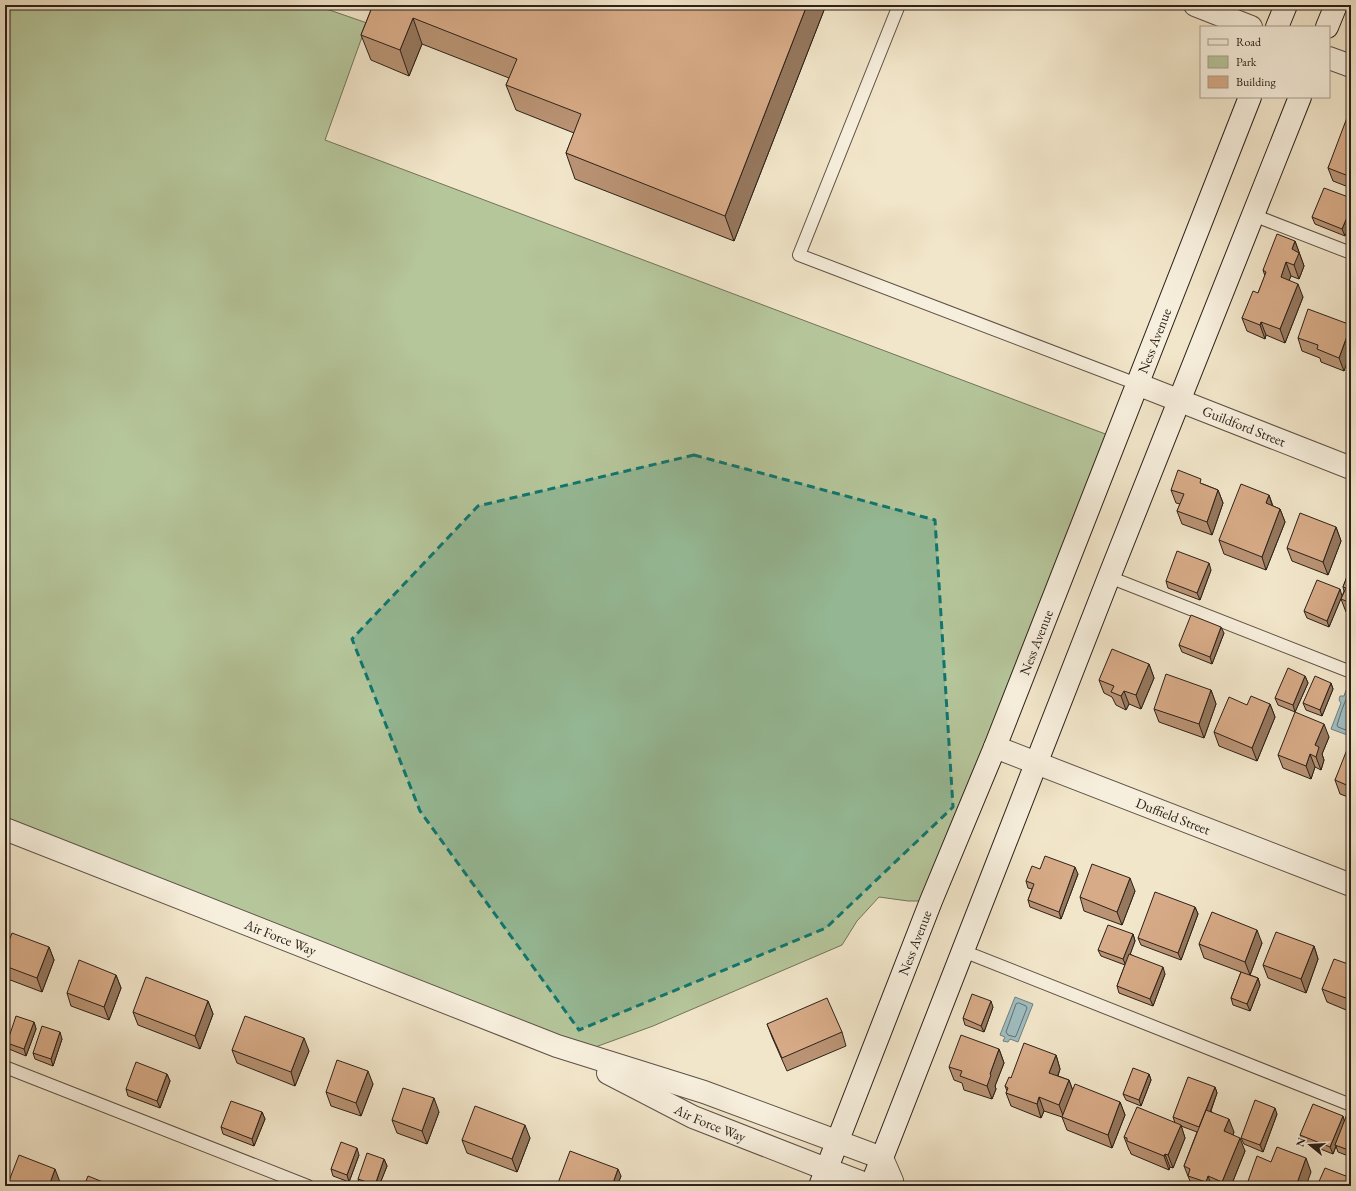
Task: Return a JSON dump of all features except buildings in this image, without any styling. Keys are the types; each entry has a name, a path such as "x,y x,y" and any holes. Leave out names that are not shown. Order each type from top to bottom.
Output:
{"main road":[{"path":"1195,5 1248,26"},
{"path":"1277,26 1286,5"},
{"path":"1327,26 1336,5"},
{"path":"1330,58 1351,66"},
{"name":"Ness Avenue","path":"823,1178 931,901 995,747 1250,98"},
{"path":"885,1185 882,1158 1179,400 1300,98"},
{"name":"Guildford Street","path":"1137,384 1351,468"},
{"name":"Duffield Street","path":"995,747 1351,885"},
{"name":"Air Force Way","path":"5,829 556,1046 704,1092 882,1158"},
{"name":"Air Force Way","path":"556,1046 693,1117 823,1178 885,1185"}],"lane":[{"path":"899,5 799,255 1137,384"},
{"path":"1253,215 1351,254"},
{"path":"1110,577 1351,672"},
{"path":"963,951 1351,1105"},
{"path":"5,1067 308,1186"}],"highlighted area":[{"path":"694,455 935,520 953,807 826,928 579,1030 420,811 352,639 478,506"}],"green space":[{"path":"5,5 315,5 367,23 325,140 1116,438 931,901 908,901 879,897 857,921 842,945 653,1026 579,1053 5,829"}],"water":[{"path":"1346,690 1351,692 1350,736 1331,729 1341,703 1339,700 1340,696 1344,696"},
{"path":"1015,997 1033,1004 1018,1042 1010,1039 1008,1042 1003,1041 1005,1037 1000,1035"}]}
